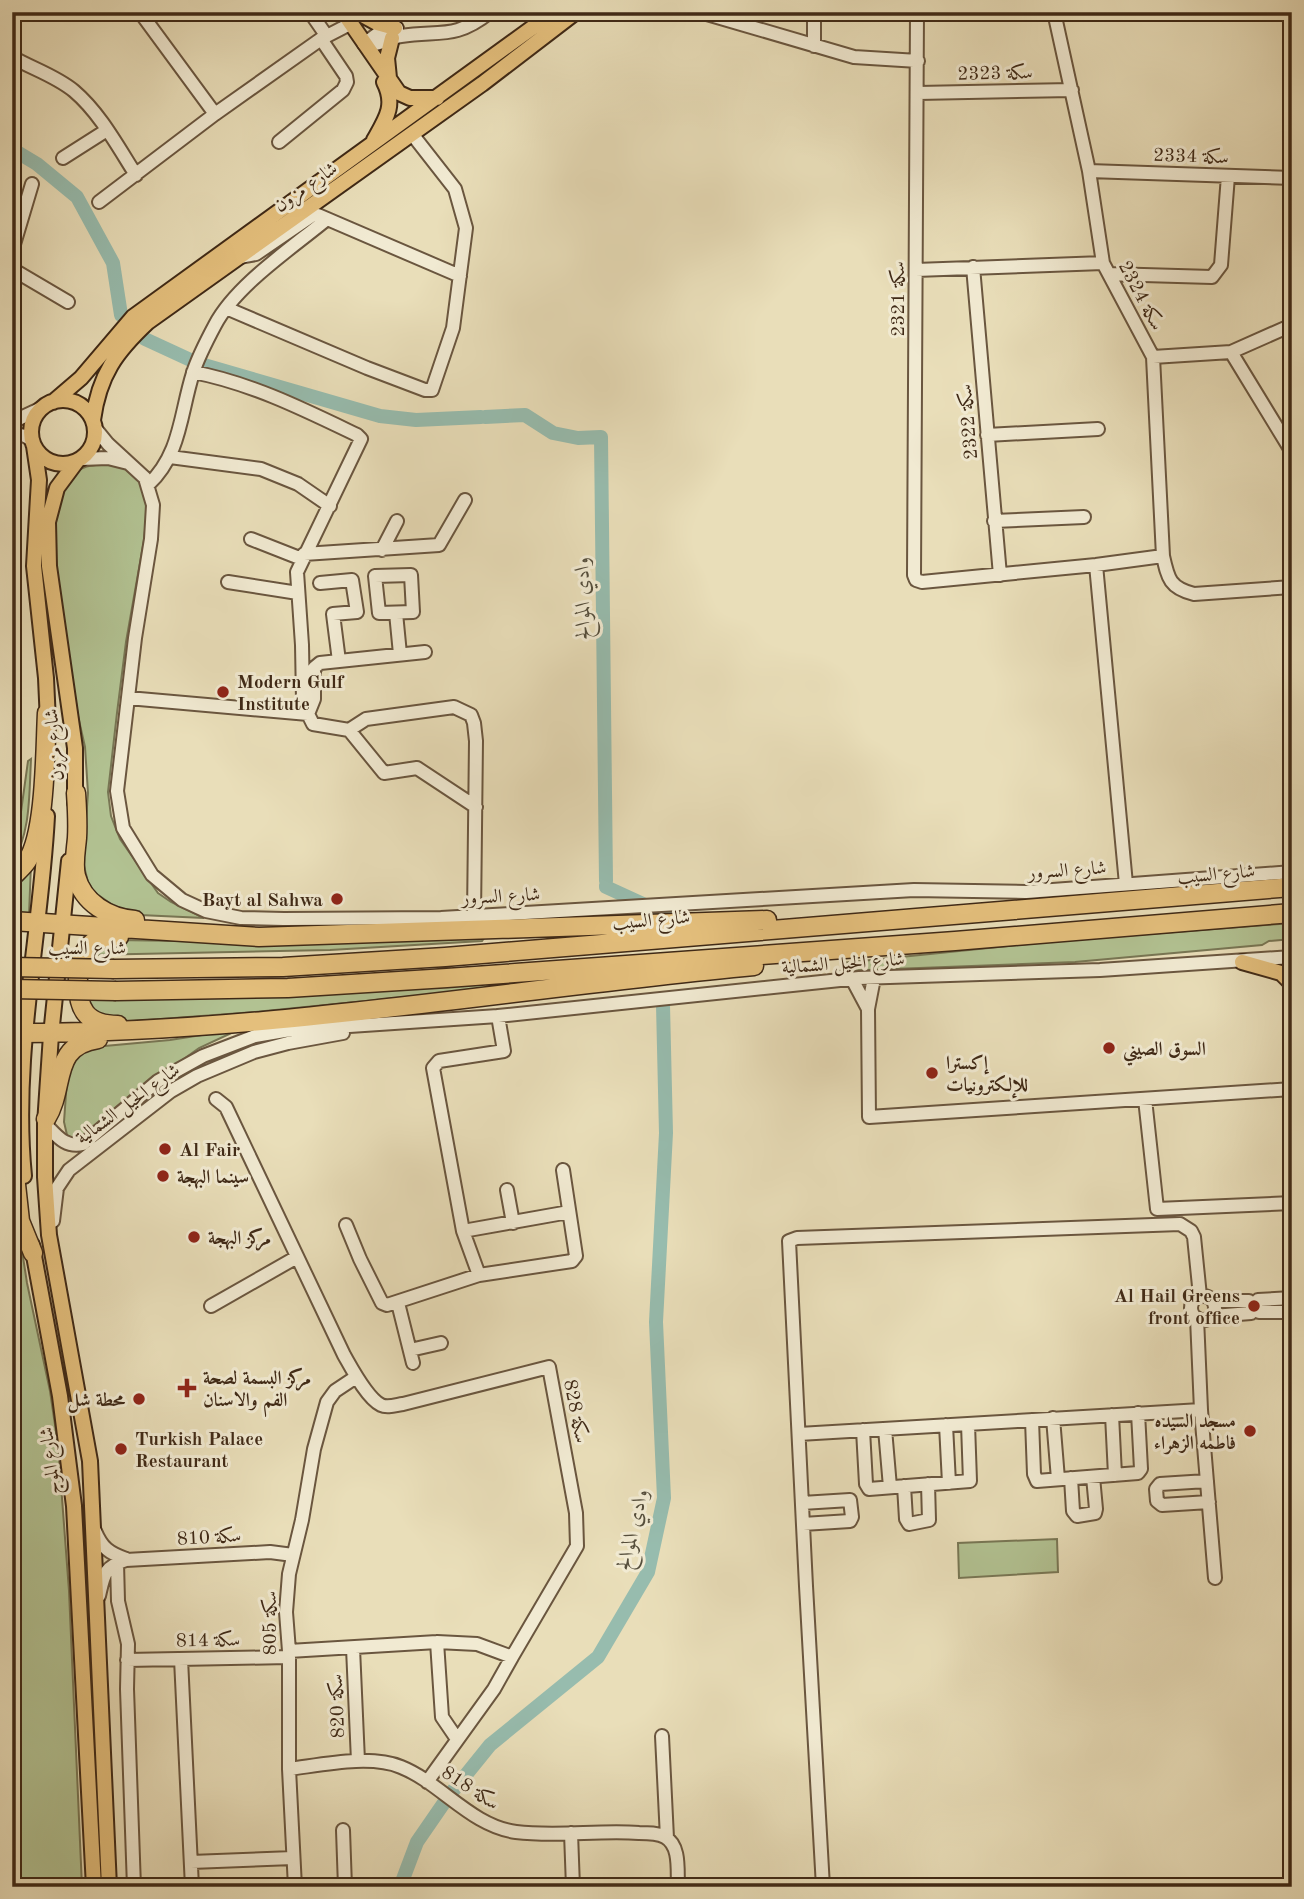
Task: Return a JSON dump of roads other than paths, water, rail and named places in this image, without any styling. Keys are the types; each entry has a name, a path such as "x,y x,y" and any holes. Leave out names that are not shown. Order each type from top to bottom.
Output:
{"highway":[{"path":"12,877 27,861 35,843 40,820 47,713"},
{"path":"76,793 76,875 85,894 100,910 121,919 227,928 259,937"},
{"name":"شارع السيب","path":"12,967 282,967 444,957 1292,887"},
{"path":"12,989 116,991 288,988 955,941 1292,913"},
{"path":"12,921 259,937 754,920 872,922"},
{"path":"165,1027 140,1024 106,1025 88,1016 78,995 79,970 84,952 93,942 102,938 196,934"},
{"path":"19,1033 51,1034 184,1026 416,1006 593,983 904,952 955,941"},
{"path":"45,1122 55,1100 63,1063 70,1050 97,1039 159,1035 184,1026"},
{"path":"12,1149 20,1221 33,1253"}],"main road":[{"name":"شارع مزون","path":"49,404 81,378 133,317 554,12"},
{"name":"شارع مزون","path":"94,424 96,402 111,363 126,343 148,322 412,134 576,12"},
{"path":"350,16 377,23 393,33 387,58 389,79"},
{"path":"350,16 391,101 385,121 372,145"},
{"path":"366,48 399,93 410,98 437,98"},
{"path":"65,400 77,403 87,410 94,424 92,445 79,460 55,464 45,459 33,443 33,422 49,404 65,400"},
{"name":"شارع مزون","path":"19,1033 37,923 49,773 46,678 34,566 39,480 33,443"},
{"name":"شارع مزون","path":"51,1034 76,793 75,748 49,566 48,538 51,505 57,488 79,460"},
{"path":"1242,962 1281,973 1292,984"},
{"name":"شارع الموج","path":"19,1033 23,1170 33,1253 60,1396 71,1472 94,1887"},
{"name":"شارع الموج","path":"51,1034 45,1122 45,1177 49,1235 90,1461 109,1887"}],"street":[{"path":"141,12 215,114"},
{"path":"279,142 344,90 347,82 310,12"},
{"path":"366,48 393,33 438,35 459,30 489,12"},
{"path":"700,12 854,57 918,61"},
{"path":"814,12 814,46"},
{"name":"سكة 2321","path":"917,12 914,575 916,580 922,582 1000,575"},
{"name":"سكة 2324","path":"1054,12 1089,172 1106,268 1153,357 1163,556"},
{"path":"99,202 350,16"},
{"path":"12,57 58,79 74,91 107,130 136,174"},
{"name":"سكة 2323","path":"918,93 1072,89"},
{"path":"63,158 107,130"},
{"path":"226,308 367,368 432,390 453,327 466,228 455,189 412,134"},
{"name":"سكة 2334","path":"1089,172 1292,178"},
{"path":"916,270 973,267 1106,268 1212,276 1221,265 1228,176"},
{"path":"12,251 32,184"},
{"path":"235,258 256,254 313,215 460,276"},
{"path":"94,424 107,444 132,464 148,485 162,472 170,457 193,372 226,308 238,293 327,219"},
{"name":"سكة 2322","path":"973,267 1000,575"},
{"path":"12,270 68,302"},
{"path":"1153,357 1231,352 1292,325"},
{"path":"1231,352 1292,452"},
{"path":"193,372 214,376 292,404 361,439 297,572 303,700 313,724 349,730 384,773 417,768 476,807"},
{"path":"12,422 49,404"},
{"path":"987,435 1098,429"},
{"path":"12,433 33,443"},
{"path":"170,457 261,469 298,484 330,506"},
{"path":"79,460 108,458 132,464"},
{"name":"شارع السرور","path":"148,485 153,505 151,539 117,790 123,828 152,875 182,900 206,911 241,918 284,919 474,916 914,890 1026,892 1292,872"},
{"path":"251,538 303,557 439,545 465,500"},
{"path":"994,521 1084,517"},
{"path":"382,550 397,521"},
{"path":"1000,575 1163,556 1168,577 1179,590 1194,594 1292,587"},
{"path":"1096,565 1126,884"},
{"path":"320,583 352,580 357,612 333,614 340,661"},
{"path":"228,583 298,593"},
{"path":"396,613 400,654"},
{"path":"308,714 314,699 314,668 320,663 425,652"},
{"path":"128,698 308,714"},
{"path":"349,730 366,719 454,707 471,715 474,723 476,807 474,916"},
{"name":"شارع الحيل الشمالية","path":"45,1122 66,1144 83,1144 174,1071 202,1056 255,1036 290,1030 498,1016 852,979 1100,970 1292,957"},
{"path":"874,978 868,1009 869,1117 1292,1089"},
{"path":"852,979 868,1009"},
{"path":"479,1275 463,1231 433,1068 439,1061 505,1051 498,1016"},
{"name":"شارع الحيل الشمالية","path":"49,1235 57,1188 69,1170 171,1091 197,1076 254,1052 288,1043 398,1024"},
{"path":"171,1091 174,1071"},
{"name":"سكة 828","path":"216,1099 226,1107 356,1377 375,1400 387,1406 549,1367 576,1513 577,1546 512,1657"},
{"path":"1145,1099 1157,1209 1292,1203"},
{"path":"346,1225 382,1303 387,1306 479,1275 575,1260 563,1170"},
{"path":"507,1190 513,1223"},
{"path":"463,1231 569,1212"},
{"path":"823,1887 788,1245 792,1239 797,1238 1180,1224 1191,1231 1194,1237 1200,1296"},
{"path":"211,1306 297,1257"},
{"path":"1215,1577 1201,1410 1197,1318 1191,1308 1200,1296 1207,1296 1213,1301 1292,1312"},
{"path":"1197,1318 1205,1320 1292,1298"},
{"path":"1213,1301 1213,1316"},
{"path":"398,1303 411,1356 441,1343"},
{"name":"سكة 805","path":"295,1887 289,1769 286,1612 293,1555 314,1449 327,1402 335,1391 356,1377"},
{"path":"799,1434 1201,1410"},
{"path":"1032,1420 1034,1474 1037,1481 1138,1473 1141,1469 1138,1413"},
{"path":"1112,1415 1115,1475"},
{"path":"1053,1419 1064,1479 1074,1514 1092,1515 1096,1508 1093,1477"},
{"path":"863,1430 867,1487 890,1487 970,1481 968,1424"},
{"path":"946,1425 949,1483"},
{"path":"885,1429 890,1487"},
{"path":"1207,1481 1160,1484 1157,1489 1157,1502 1161,1506 1209,1502"},
{"path":"904,1486 906,1519 909,1524 929,1520 928,1484"},
{"path":"802,1503 850,1500 852,1517 850,1521 803,1524"},
{"path":"92,1525 102,1547 122,1561"},
{"name":"سكة 810","path":"122,1561 271,1552 293,1555"},
{"path":"97,1610 106,1570 122,1561"},
{"path":"122,1561 118,1601 126,1629 134,1887"},
{"path":"437,1642 442,1717 457,1740"},
{"path":"288,1654 437,1642 477,1644 512,1657 502,1678 427,1782"},
{"name":"سكة 820","path":"353,1648 358,1761"},
{"name":"سكة 814","path":"127,1660 288,1654"},
{"path":"181,1659 192,1887"},
{"path":"662,1736 667,1838 676,1854 678,1887"},
{"name":"سكة 818","path":"289,1769 358,1761 399,1766 468,1811 502,1829 526,1833 612,1831 667,1838"},
{"path":"343,1830 345,1887"},
{"path":"571,1833 573,1887"},
{"path":"191,1862 293,1858"}],"waterway":[{"name":"وادي الموالح","path":"12,149 37,164 77,197 113,263 121,315"},
{"name":"وادي الموالح","path":"145,339 197,363 380,416 416,420 481,417"},
{"name":"وادي الموالح","path":"485,417 525,415 553,433 578,438 601,437 606,881"},
{"name":"وادي الموالح","path":"606,885 665,914"},
{"name":"وادي الموالح","path":"400,1887 417,1842 448,1797 490,1745 598,1657 648,1572 664,1498 656,1322 666,1133 663,1005"}],"place":[{"name":"Modern Gulf Institute","path":"223,692"},
{"name":"Bayt al Sahwa","path":"337,899"},
{"name":"السوق الصيني","path":"1109,1048"},
{"name":"إكسترا للإلكترونيات","path":"932,1073"},
{"name":"Al Fair","path":"165,1149"},
{"name":"سينما البهجة","path":"163,1176"},
{"name":"مركز البهجة","path":"194,1237"},
{"name":"Al Hail Greens front office","path":"1254,1306"},
{"name":"مركز البسمة لصحة الفم والاسنان","path":"187,1388"},
{"name":"محطة شل","path":"139,1399"},
{"name":"مسجد السيده فاطمه الزهراء","path":"1250,1431"},
{"name":"Turkish Palace Restaurant","path":"121,1449"}]}
